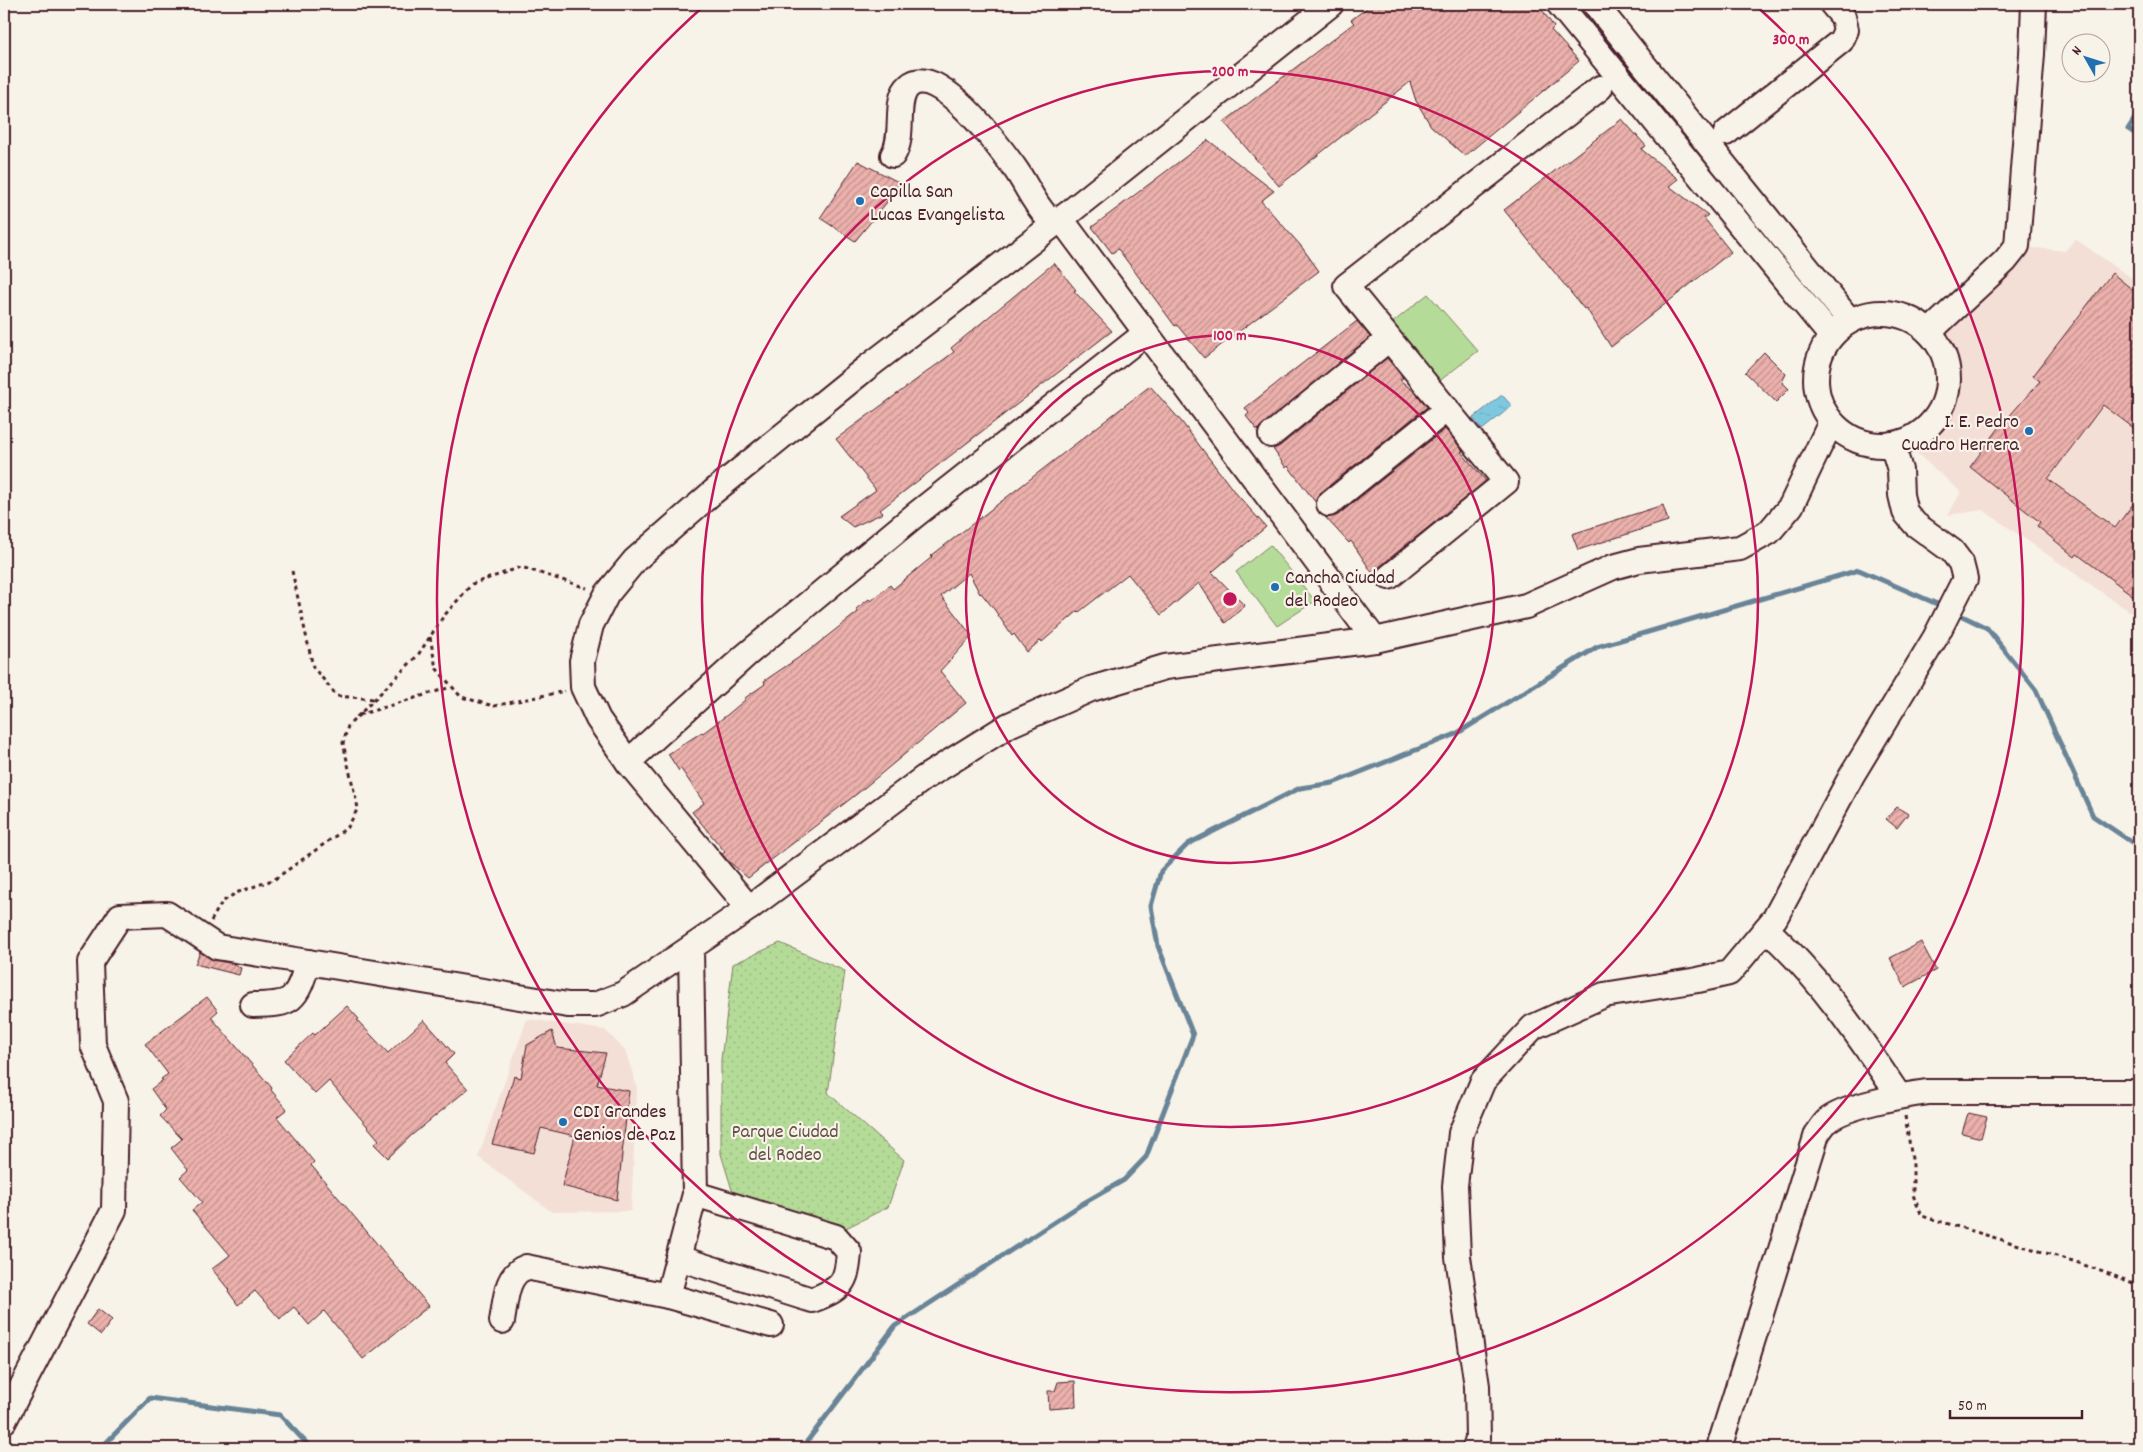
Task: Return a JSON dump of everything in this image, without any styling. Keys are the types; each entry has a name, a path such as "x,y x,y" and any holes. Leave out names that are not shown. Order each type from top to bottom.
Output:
{"street":[{"path":"749,908 628,762 598,719 583,686 582,660 591,624 607,594 635,560 713,492 865,369 1060,219 1331,4"},
{"path":"1559,4 1831,336"},
{"path":"1595,4 1850,321"},
{"path":"1726,133 1841,41 1846,30 1843,17 1832,4"},
{"path":"1929,332 2005,261 2017,246 2032,64 2034,4"},
{"path":"893,155 898,146 900,136 900,104 905,90 914,82 920,81 934,85 954,98 995,142 1048,218 1060,219 1375,640"},
{"path":"1389,577 1506,482 1346,286 1600,88"},
{"path":"1870,314 1891,314 1911,320 1929,332 1942,352 1948,375 1945,400 1933,421 1915,436 1892,444 1869,444 1848,436 1831,422 1819,401 1816,378 1821,354 1831,336 1850,321 1870,314"},
{"path":"628,762 745,656 860,561 1146,334"},
{"path":"1271,434 1389,338"},
{"path":"1329,504 1447,409"},
{"path":"4,1421 114,1210 116,1101 93,1045 90,962 120,916 167,914 217,947 568,1005 595,1005 622,994 691,949 924,778 1009,724 1082,693 1165,667 1375,640 1526,606 1613,567 1639,560 1740,548 1769,532 1791,506 1831,422"},
{"path":"1475,1448 1478,1438 1477,1386 1458,1257 1455,1186 1460,1133 1483,1081 1533,1027 1604,995 1698,980 1729,973 1775,918 1852,775 1935,638 1965,578 1961,563 1952,551 1915,524 1905,512 1901,495 1900,470 1892,444"},
{"path":"1766,929 1787,947 1804,966 1872,1054 1899,1096"},
{"path":"668,1296 695,1194 691,949"},
{"path":"253,1005 279,1005 289,1000 297,991 308,962"},
{"path":"1719,1448 1817,1134 1827,1121 1841,1114 1899,1096 1954,1091 2139,1092"},
{"path":"678,1258 812,1300 834,1292 848,1273 849,1252 836,1237 695,1194"},
{"path":"502,1320 510,1280 516,1271 526,1267 668,1296 771,1325"}],"path":[{"path":"201,937 222,902 236,893 275,879 348,827 358,808 343,743 348,726 418,655 443,617 472,584 521,568 607,594"},
{"path":"292,571 313,667 337,696 374,699"},
{"path":"430,637 436,668 461,697 494,706 583,686"},
{"path":"359,715 452,686"},
{"path":"1899,1096 1906,1121 1913,1165 1913,1195 1922,1216 2073,1261 2139,1285"}],"shaded area":[{"name":"I. E. Pedro Cuadro Herrera","path":"2075,239 2139,283 2139,618 1983,510 1948,515 1961,492 1904,442 1933,421 1945,400 1948,375 1942,352 1929,332 2017,246 2065,251"},
{"name":"CDI Grandes Genios de Paz","path":"527,1019 605,1030 625,1050 637,1087 631,1211 552,1212 478,1157"}],"green space":[{"path":"1428,294 1478,351 1433,386 1386,328"},
{"name":"Cancha Ciudad del Rodeo","path":"1270,545 1315,601 1277,626 1236,572"},
{"name":"Parque Ciudad del Rodeo","path":"780,943 845,971 828,1093 904,1160 888,1207 844,1229 733,1193 721,1154 721,1060 733,964"}],"water":[{"path":"1502,395 1512,406 1482,430 1473,418"}],"building":[{"path":"1372,4 1530,4 1535,8 1540,7 1554,27 1551,30 1579,61 1465,156 1431,126 1416,101 1410,82 1279,186 1224,122 1354,23 1351,20"},
{"path":"1622,119 1646,146 1641,149 1678,179 1669,186 1708,215 1704,218 1731,252 1611,347 1586,308 1584,309 1504,210"},
{"path":"1208,140 1274,191 1261,201 1301,246 1319,271 1204,358 1177,325 1175,326 1118,249 1112,253 1092,227"},
{"name":"Capilla San Lucas Evangelista","path":"858,161 902,184 855,241 820,218"},
{"path":"1054,263 1076,290 1074,291 1112,331 880,510 883,513 853,527 839,516 876,490 836,439 954,352 951,348"},
{"path":"2112,273 2139,295 2139,432 2103,405 2048,479 2115,528 2139,496 2139,600 2077,554 2075,557 2037,526 2040,522 1970,467 1999,428 2040,381 2033,376"},
{"path":"1357,321 1370,337 1257,430 1246,416 1249,413 1245,408"},
{"path":"1764,352 1786,374 1782,382 1789,389 1776,402 1745,372"},
{"path":"1387,358 1403,378 1400,380 1416,393 1427,407 1320,493 1316,503 1288,466 1286,468 1273,449 1280,446"},
{"path":"1150,386 1181,421 1233,490 1266,527 1212,572 1245,606 1225,623 1199,583 1161,615 1128,574 1027,652 1014,634 1012,636 994,609 980,594 969,573 941,596 972,636 940,671 966,703 858,793 748,878 726,859 722,854 725,852 692,812 704,803 681,769 679,771 668,754 703,733 727,715 745,698 765,684 764,681 807,652 858,612 856,609 869,599 871,601 890,585 893,589 931,556"},
{"path":"1445,429 1463,451 1461,452 1486,481 1380,566 1375,577 1351,541 1349,543 1325,517 1338,515"},
{"path":"1663,505 1668,521 1578,550 1572,534"},
{"path":"1897,807 1908,814 1897,828 1886,819"},
{"path":"1921,942 1936,970 1905,987 1890,958"},
{"path":"200,952 214,960 230,963 241,968 239,975 195,964"},
{"path":"207,997 218,1011 211,1017 272,1088 271,1090 287,1109 277,1117 314,1162 311,1165 429,1306 363,1359 324,1311 309,1325 294,1307 280,1319 255,1291 238,1305 212,1269 230,1255 192,1210 202,1202 180,1177 188,1170 171,1148 182,1139 160,1116 166,1110 151,1089 168,1074 145,1044"},
{"path":"347,1006 359,1019 357,1020 388,1053 424,1020 454,1054 445,1063 468,1089 412,1135 388,1158 374,1144 379,1140 329,1081 315,1094 284,1060 313,1033 315,1035"},
{"path":"552,1031 557,1048 606,1053 597,1085 629,1091 617,1200 562,1186 575,1136 541,1128 534,1153 492,1144 514,1076 521,1078 527,1045"},
{"path":"1968,1113 1987,1117 1981,1138 1962,1133"},
{"path":"98,1309 112,1320 101,1335 87,1324"},
{"path":"1075,1381 1076,1407 1049,1409 1048,1391 1055,1391 1058,1382"}],"waterway":[{"path":"2139,112 2128,129 2139,136"},
{"path":"802,1448 895,1326 1082,1204 1124,1180 1146,1157 1193,1035 1158,946 1151,906 1161,871 1188,844 1300,788 1333,783 1456,734 1597,647 1859,570 1944,607"},
{"path":"1954,612 1987,628 2036,690 2093,816 2139,847"},
{"path":"101,1448 150,1398 280,1415 311,1448"}],"place":[{"name":"Capilla San Lucas Evangelista","path":"860,201"},
{"name":"I. E. Pedro Cuadro Herrera","path":"2029,431"},
{"name":"Cancha Ciudad del Rodeo","path":"1275,587"},
{"name":"CDI Grandes Genios de Paz","path":"563,1122"}]}
